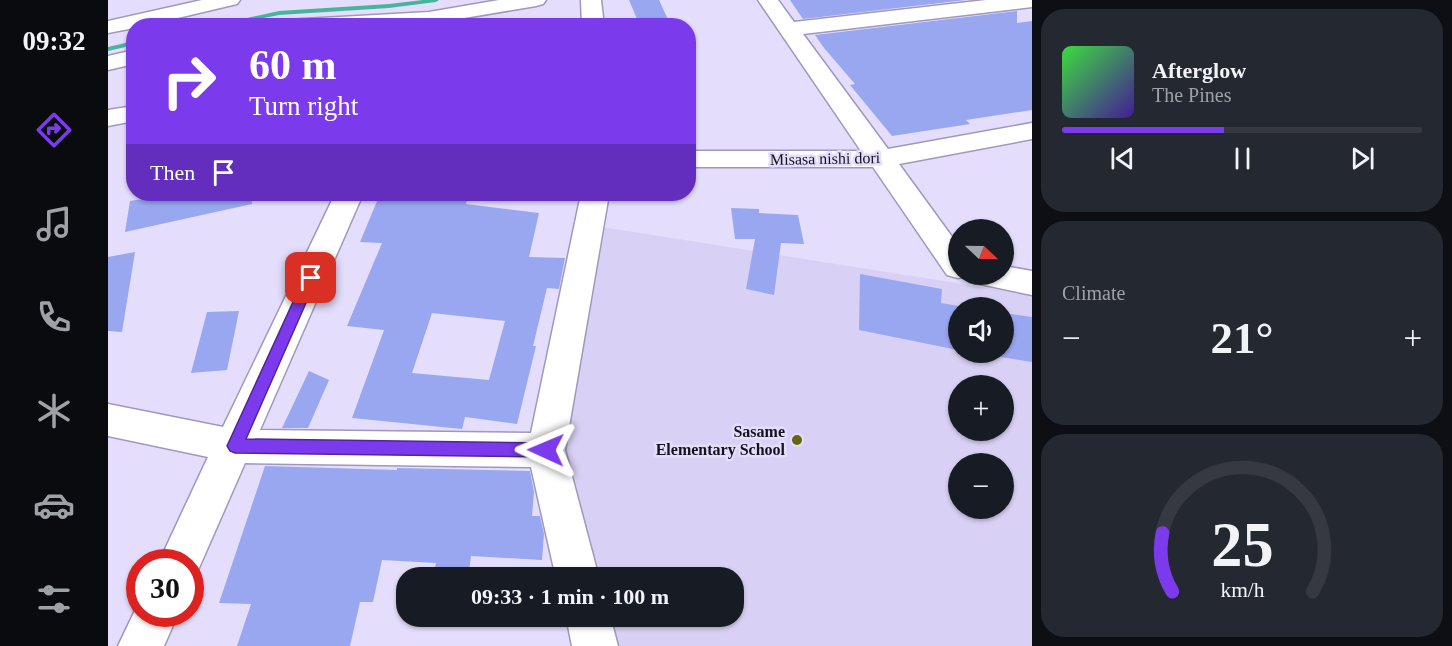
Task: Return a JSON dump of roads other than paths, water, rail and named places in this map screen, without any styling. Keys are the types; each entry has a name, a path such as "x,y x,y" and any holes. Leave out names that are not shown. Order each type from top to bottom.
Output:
{"street":[{"path":"149,18 230,0"},
{"path":"377,18 537,0"},
{"path":"591,0 592,18"},
{"path":"768,0 948,253"},
{"path":"787,29 1032,1"},
{"path":"108,27 126,23"},
{"path":"108,118 126,115"},
{"name":"Misasa nishi dori","path":"696,159 880,159 1032,130"},
{"path":"186,549 346,201"},
{"path":"575,567 546,450 595,201"},
{"path":"1014,280 1032,283"},
{"path":"108,420 235,446 546,450"},
{"path":"141,646 150,627"},
{"path":"591,627 595,646"}],"waterway":[{"path":"254,18 279,13 389,6 436,0"},
{"path":"108,49 126,45"}],"place":[{"name":"Sasame Elementary School","path":"797,440"}]}
